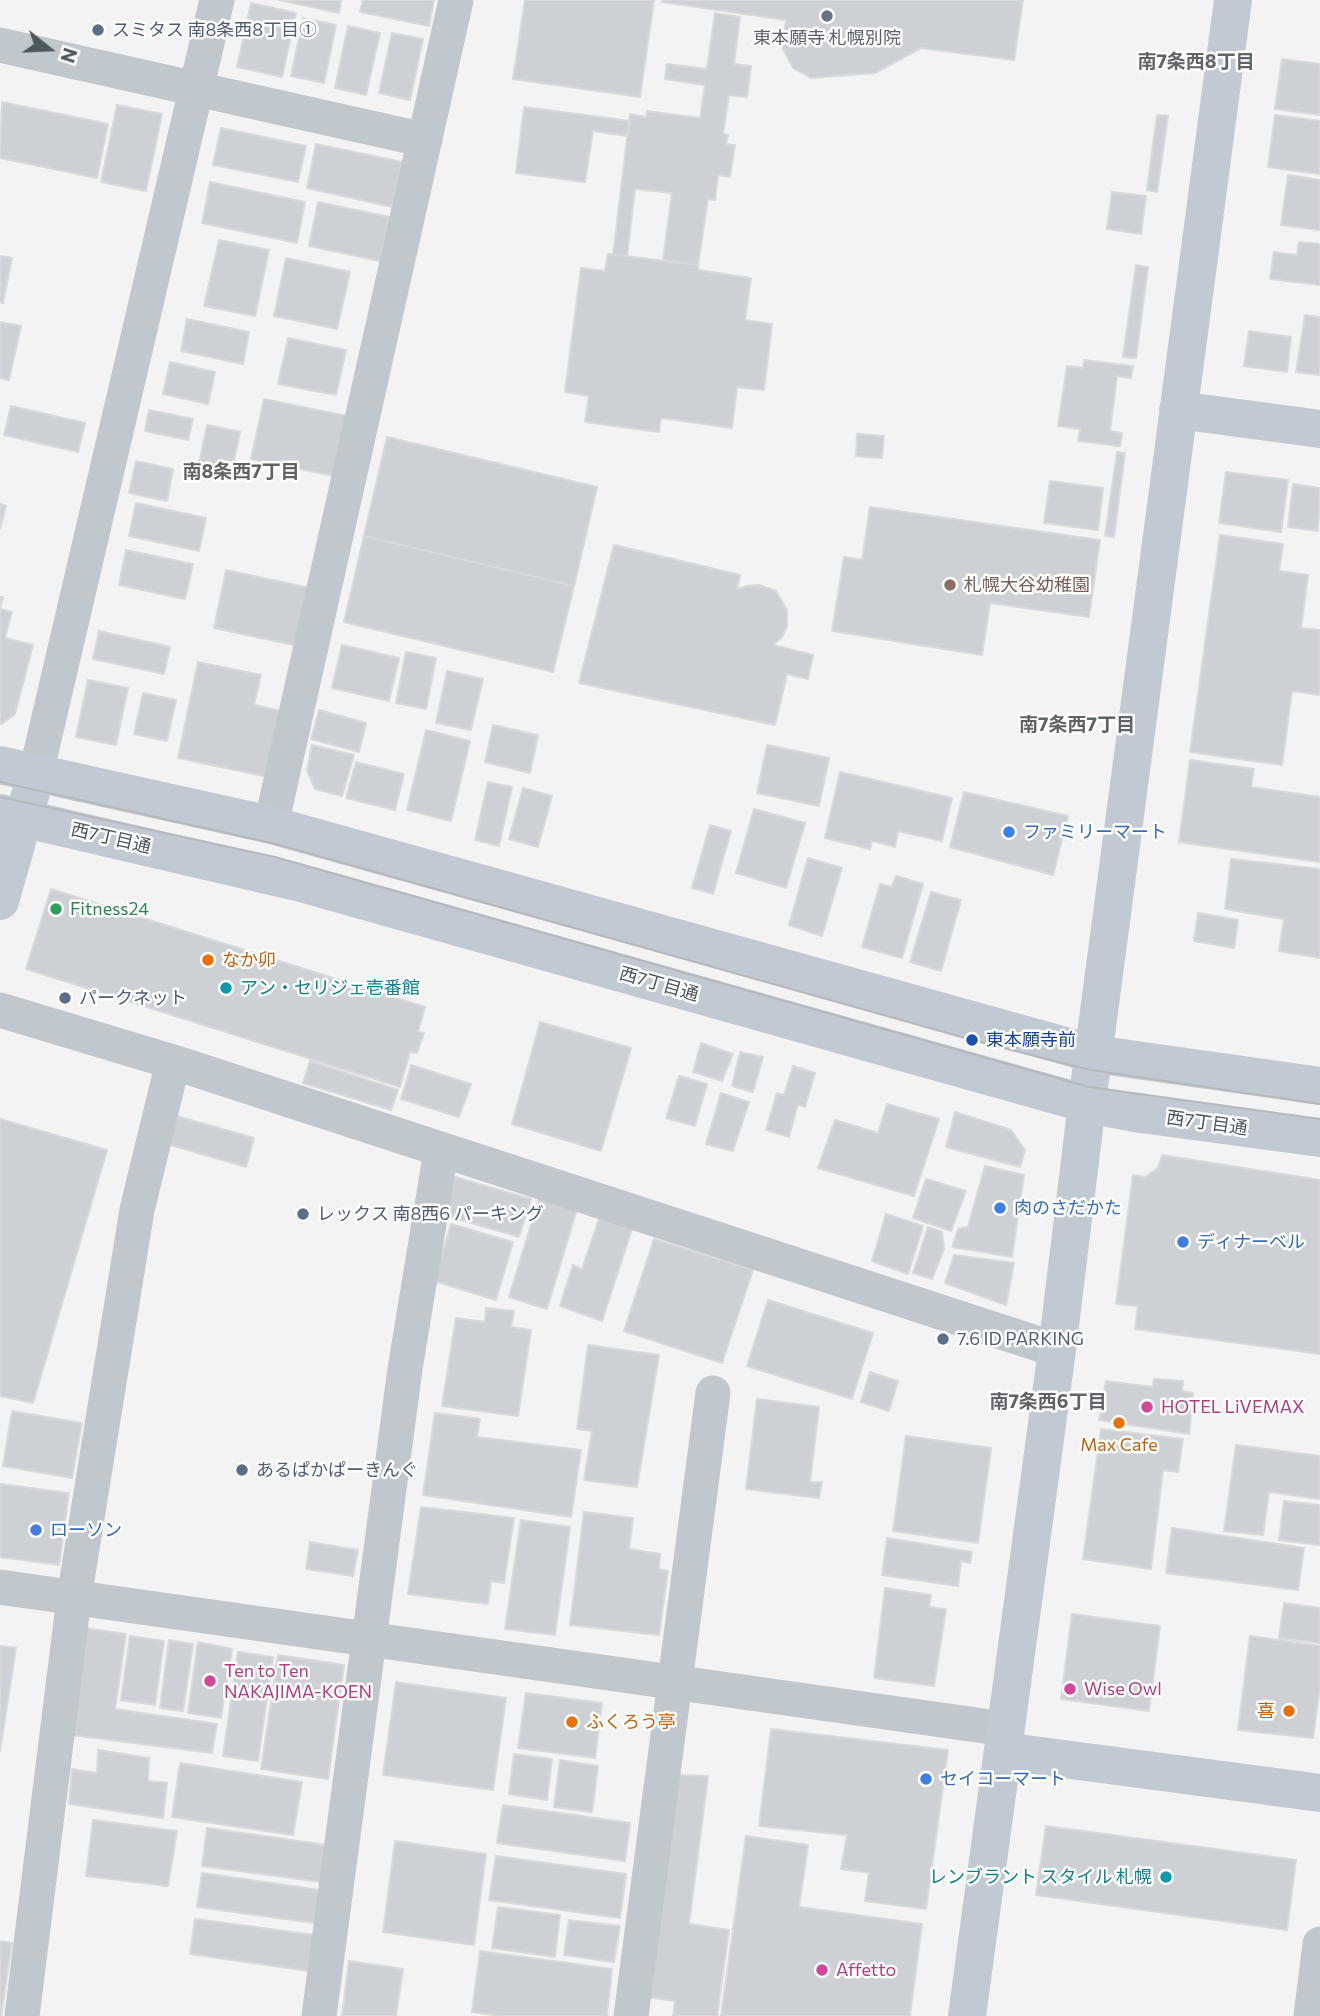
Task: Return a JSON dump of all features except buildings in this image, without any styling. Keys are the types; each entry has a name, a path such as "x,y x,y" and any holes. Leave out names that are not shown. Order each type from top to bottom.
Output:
{"street":[{"path":"0,901 18,769 197,89 217,0"},
{"path":"271,825 456,0"},
{"path":"967,2016 1058,1350 1087,1104 1233,0"},
{"path":"0,45 425,140"},
{"path":"1178,410 1320,429"},
{"path":"18,769 271,825 1094,1054 1320,1086"},
{"name":"西7丁目通","path":"12,816 301,883 1087,1104 1320,1138"},
{"path":"0,1010 173,1062 1058,1350"},
{"path":"22,2016 74,1598 137,1210 173,1062"},
{"path":"319,2016 405,1368 441,1151"},
{"path":"631,2016 713,1393"},
{"path":"0,1587 674,1683 1320,1793"},
{"path":"1311,2016 1320,1944"}],"tram line":[{"path":"0,782 276,844 972,1040 1091,1070 1320,1104"},
{"path":"0,797 275,857 1089,1087 1320,1119"}],"place":[{"name":"東本願寺 札幌別院","path":"827,16"},
{"name":"スミタス 南8条西8丁目①","path":"98,30"},
{"name":"札幌大谷幼稚園","path":"950,585"},
{"name":"ファミリーマート","path":"1009,832"},
{"name":"Fitness24","path":"56,909"},
{"name":"なか卯","path":"208,960"},
{"name":"アン・セリジェ壱番館","path":"226,988"},
{"name":"パークネット","path":"65,998"},
{"name":"東本願寺前","path":"972,1040"},
{"name":"肉のさだかた","path":"1000,1208"},
{"name":"レックス 南8西6 パーキング","path":"303,1214"},
{"name":"ディナーベル","path":"1183,1242"},
{"name":"7.6 ID PARKING","path":"943,1339"},
{"name":"HOTEL LiVEMAX","path":"1147,1407"},
{"name":"Max Cafe","path":"1119,1423"},
{"name":"あるぱかぱーきんぐ","path":"242,1470"},
{"name":"ローソン","path":"36,1530"},
{"name":"Ten to Ten NAKAJIMA-KOEN","path":"210,1681"},
{"name":"Wise Owl","path":"1070,1689"},
{"name":"喜","path":"1289,1711"},
{"name":"ふくろう亭","path":"572,1722"},
{"name":"セイコーマート","path":"926,1779"},
{"name":"レンブラント スタイル 札幌","path":"1166,1877"},
{"name":"Affetto","path":"822,1970"}],"district":[{"name":"南7条西8丁目","path":"1196,62"},
{"name":"南8条西7丁目","path":"241,472"},
{"name":"南7条西7丁目","path":"1077,725"},
{"name":"南7条西6丁目","path":"1048,1402"}]}
